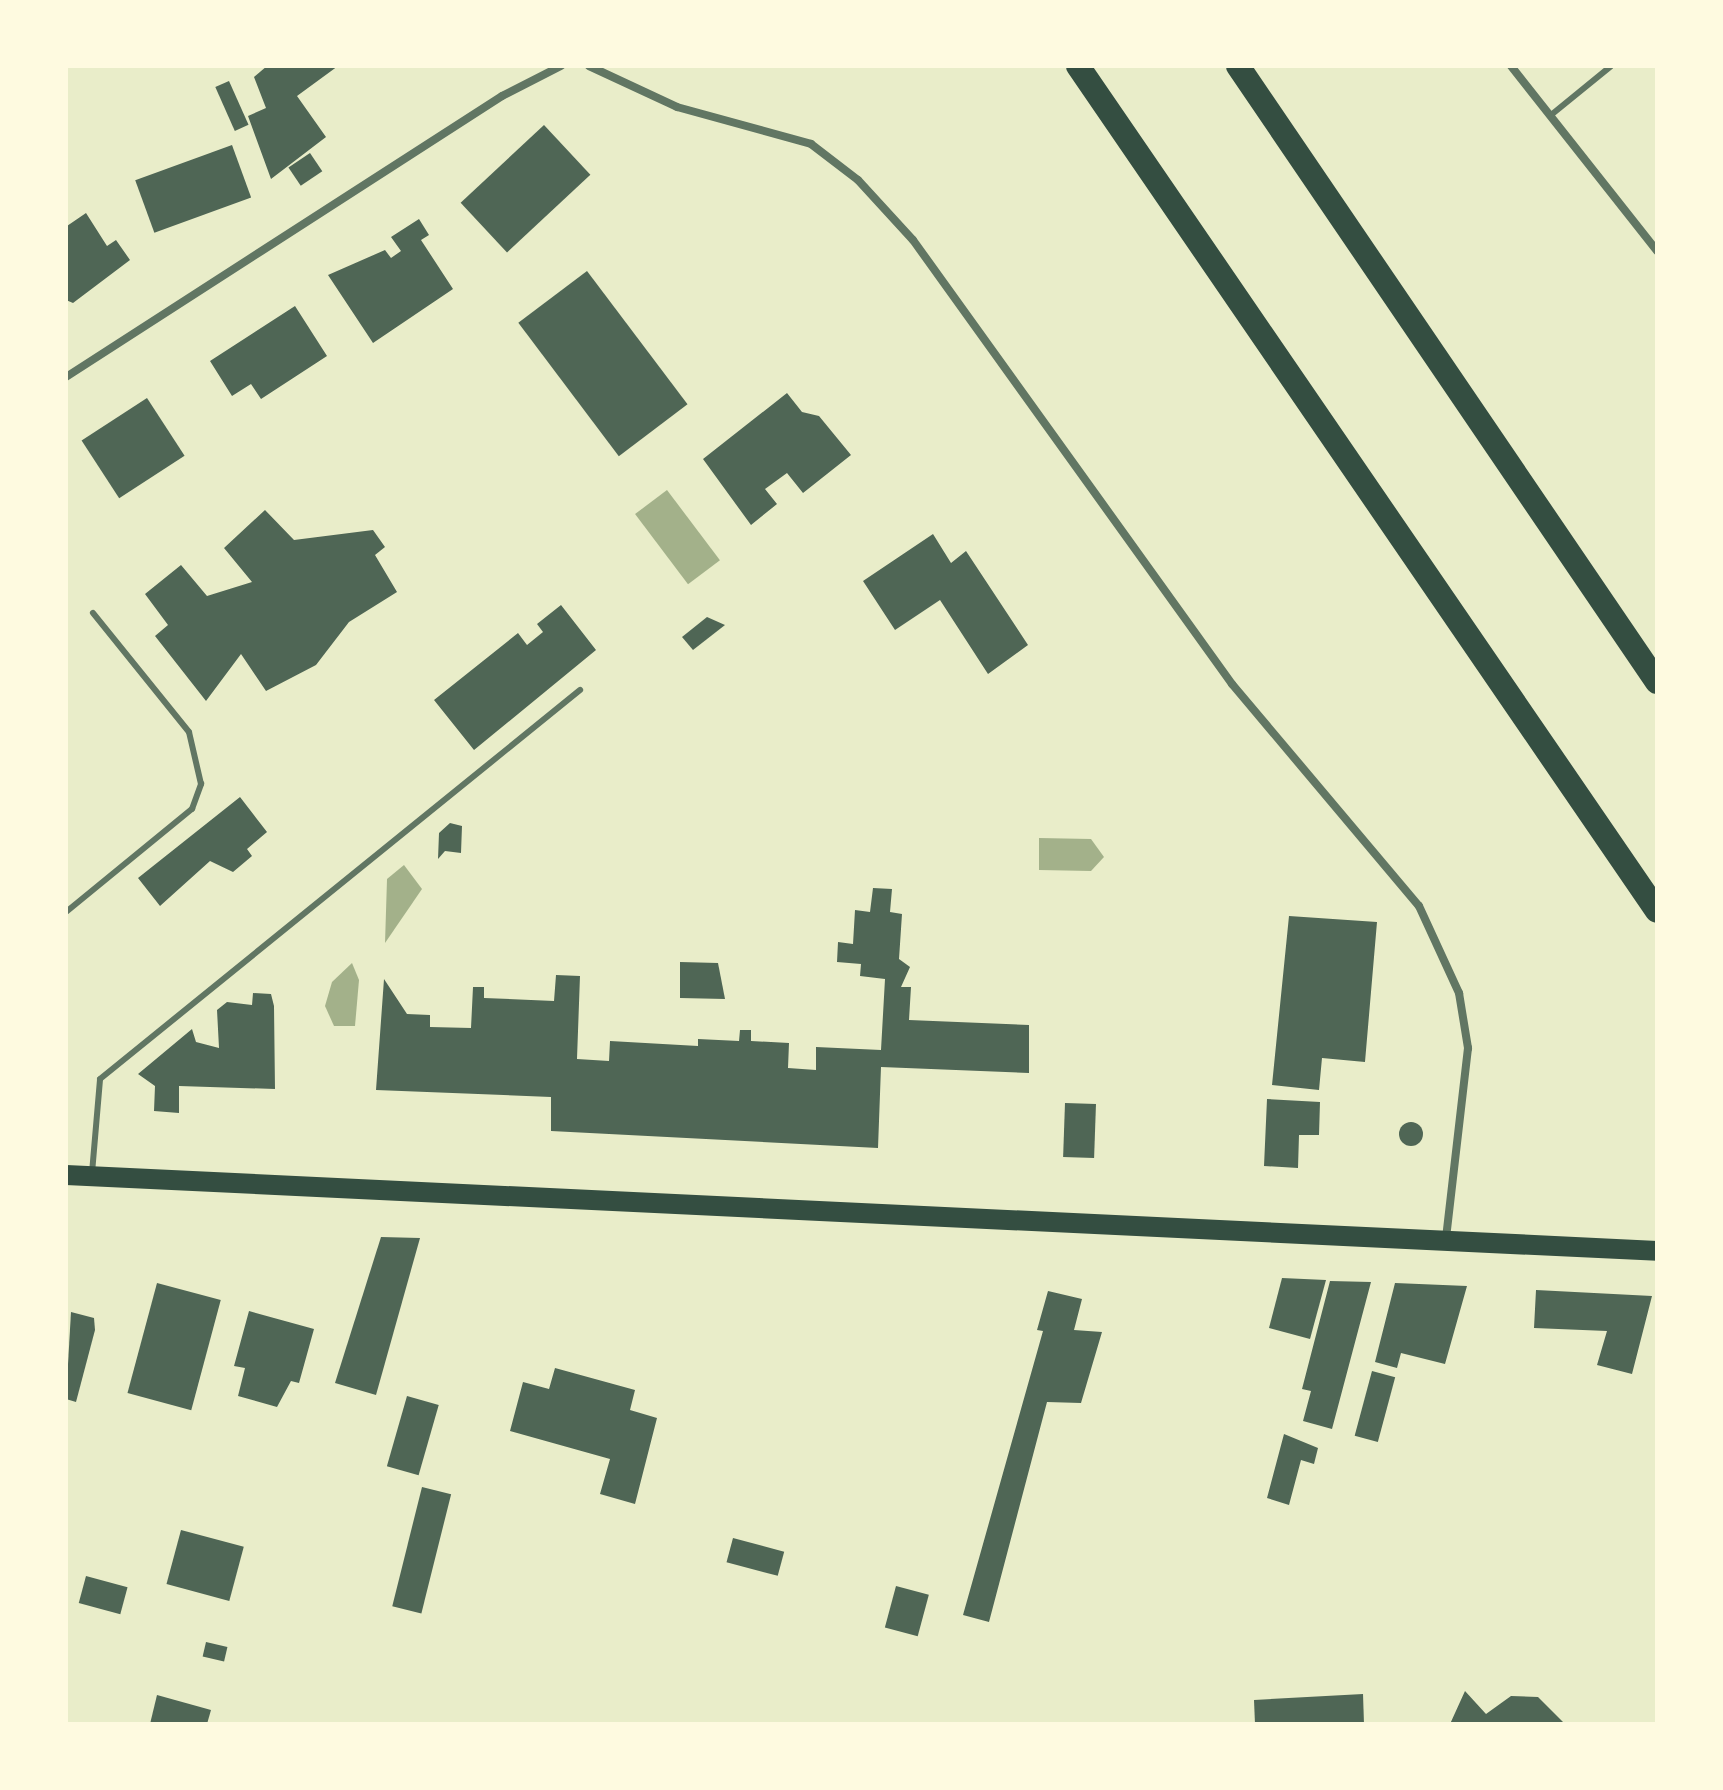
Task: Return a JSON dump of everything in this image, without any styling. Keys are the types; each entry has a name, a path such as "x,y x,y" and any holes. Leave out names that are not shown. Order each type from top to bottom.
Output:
{"highway":[{"path":"1078,66 1657,911"},
{"path":"1238,66 1657,682"}],"main road":[{"path":"66,1175 1446,1238 1654,1251"}],"street":[{"path":"66,377 502,96 561,66"},
{"path":"589,66 677,107 811,144 858,180 913,240 1232,684 1419,906 1450,967 1468,1048 1446,1238"},
{"path":"1511,66 1657,251"}],"lane":[{"path":"1551,115 1611,66"},
{"path":"66,912 192,809 201,784 189,732 93,613"},
{"path":"92,1176 100,1079 580,690"}],"shaded area":[{"path":"667,490 720,560 688,584 635,514"},
{"path":"1039,838 1091,839 1104,857 1091,871 1039,870"},
{"path":"404,865 422,889 385,943 387,879"},
{"path":"352,963 359,980 355,1026 334,1026 325,1006 332,982"}],"building":[{"path":"267,66 338,66 297,96 326,137 271,179 248,116 266,108 254,77"},
{"path":"229,81 249,125 235,131 215,87"},
{"path":"544,125 590,175 507,252 461,203"},
{"path":"232,145 251,198 154,233 135,180"},
{"path":"310,153 322,171 301,186 288,168"},
{"path":"86,213 107,246 116,240 130,260 73,303 66,300 67,226"},
{"path":"419,219 429,235 421,240 453,289 373,343 328,275 385,250 391,258 401,251 391,237"},
{"path":"587,271 688,404 619,456 518,323"},
{"path":"295,306 327,356 261,399 251,384 232,396 210,361"},
{"path":"787,393 802,412 819,416 851,455 803,493 787,473 765,489 777,504 751,525 703,459"},
{"path":"147,398 185,456 119,498 82,440"},
{"path":"265,510 294,540 373,530 385,547 375,555 397,592 349,622 316,665 266,691 241,654 206,701 155,636 168,625 145,594 181,565 207,596 252,582 224,548"},
{"path":"933,534 951,563 966,551 1028,645 988,674 940,600 895,630 863,581"},
{"path":"561,605 596,650 474,750 434,700 518,633 527,645 543,632 537,624"},
{"path":"707,617 725,625 693,650 682,637"},
{"path":"240,797 267,832 247,849 252,856 233,872 210,861 160,906 138,878"},
{"path":"450,823 462,826 461,853 445,851 438,859 439,833"},
{"path":"873,888 892,889 890,912 902,914 899,959 910,967 901,987 911,987 909,1020 1029,1025 1029,1073 881,1067 878,1148 551,1131 551,1097 376,1090 384,979 407,1014 430,1015 430,1027 471,1028 473,987 484,987 484,998 554,1001 556,975 580,976 577,1059 609,1061 610,1041 698,1046 698,1039 739,1041 740,1030 751,1030 751,1041 789,1043 788,1068 816,1070 816,1047 881,1050 885,979 860,976 861,964 837,962 838,942 853,944 855,910 870,912"},
{"path":"1289,916 1377,922 1365,1062 1322,1058 1319,1090 1272,1085"},
{"path":"680,962 718,963 725,999 680,998"},
{"path":"253,993 271,994 274,1006 275,1089 179,1086 179,1113 154,1111 155,1086 138,1074 192,1029 196,1042 219,1048 217,1010 227,1002 252,1005"},
{"path":"1267,1099 1320,1102 1319,1135 1299,1135 1298,1168 1264,1166"},
{"path":"1065,1103 1096,1104 1094,1158 1063,1157"},
{"path":"1411,1122 1422,1129 1423,1134 1416,1145 1411,1146 1400,1139 1399,1134 1406,1123"},
{"path":"381,1237 420,1238 376,1395 335,1383"},
{"path":"1282,1278 1326,1280 1310,1339 1269,1328"},
{"path":"1330,1281 1371,1282 1332,1429 1303,1421 1311,1391 1302,1389"},
{"path":"157,1283 221,1300 191,1410 127,1393"},
{"path":"1395,1283 1467,1286 1445,1364 1401,1353 1397,1368 1375,1362"},
{"path":"1536,1290 1652,1296 1632,1374 1597,1365 1607,1331 1534,1328"},
{"path":"1048,1291 1082,1299 1074,1330 1102,1332 1081,1403 1047,1402 989,1622 963,1615 1043,1331 1037,1330"},
{"path":"249,1311 314,1329 299,1383 291,1381 277,1407 238,1396 245,1368 234,1366"},
{"path":"71,1312 94,1318 95,1330 76,1402 66,1399"},
{"path":"555,1368 635,1390 630,1410 657,1418 635,1504 600,1494 610,1459 510,1431 523,1382 549,1389"},
{"path":"1372,1371 1395,1377 1378,1442 1355,1436"},
{"path":"407,1396 439,1405 419,1475 387,1466"},
{"path":"1284,1434 1318,1448 1314,1464 1301,1460 1289,1505 1267,1498"},
{"path":"422,1487 451,1494 421,1614 392,1606"},
{"path":"181,1530 244,1547 229,1601 167,1584"},
{"path":"733,1538 784,1552 778,1576 727,1562"},
{"path":"86,1576 128,1587 120,1614 79,1603"},
{"path":"896,1586 929,1595 918,1636 885,1628"},
{"path":"206,1642 227,1647 224,1662 203,1657"},
{"path":"1465,1691 1486,1714 1511,1696 1538,1697 1565,1724 1450,1724"},
{"path":"1363,1694 1364,1724 1255,1724 1254,1700"},
{"path":"157,1695 211,1710 207,1724 150,1724"}]}
